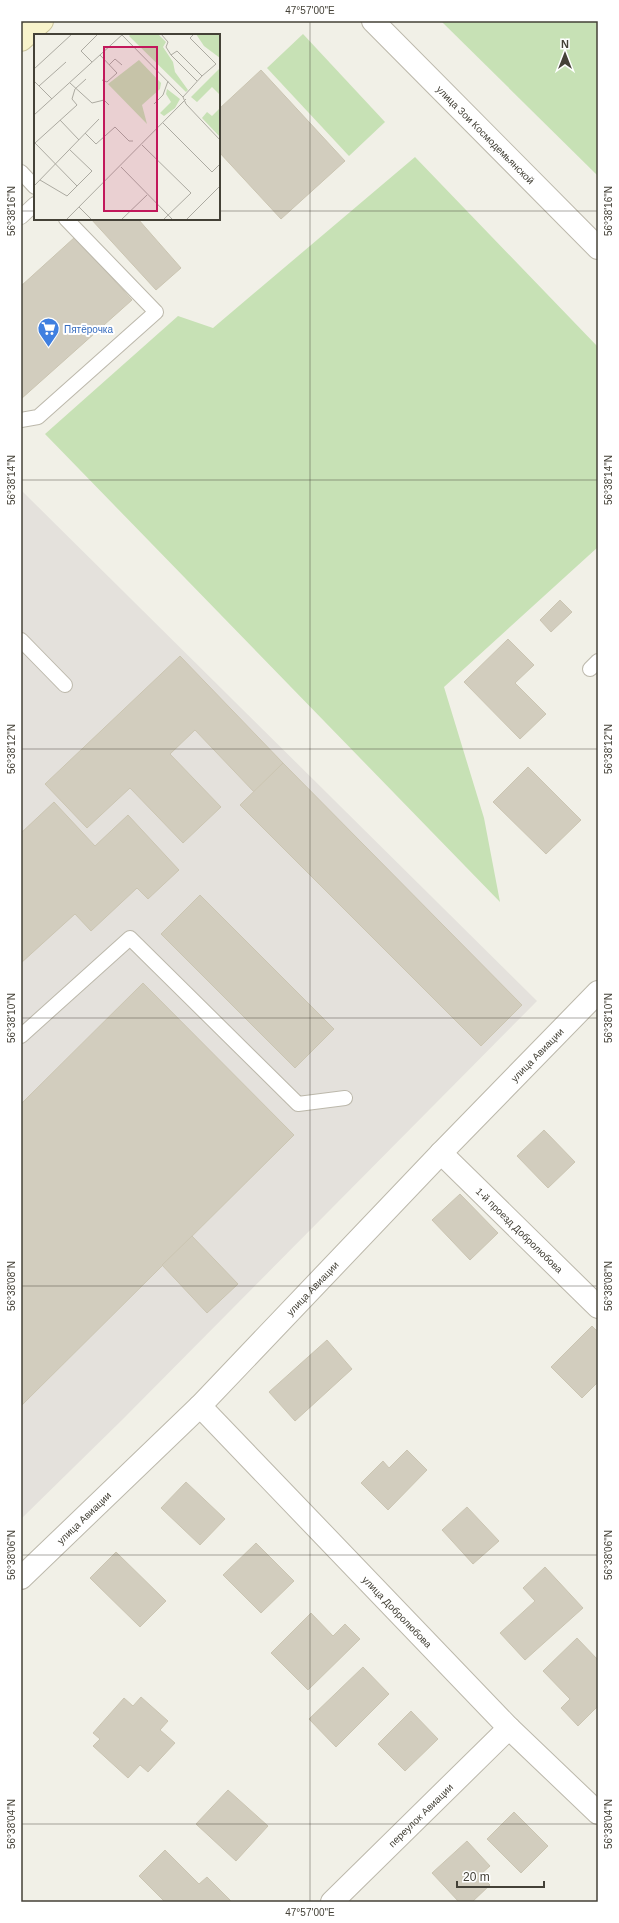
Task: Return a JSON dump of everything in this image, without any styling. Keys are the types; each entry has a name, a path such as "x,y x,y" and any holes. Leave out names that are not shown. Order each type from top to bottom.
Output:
{"main road":[{"path":"21,40 42,21"}],"street":[{"name":"улица Зои Космодемьянской","path":"373,21 598,248"},
{"name":"улица Авиации","path":"21,1578 200,1406 441,1153 598,992"},
{"name":"1-й проезд Добролюбова","path":"441,1153 598,1307"},
{"name":"улица Добролюбова","path":"200,1406 509,1728 598,1813"},
{"name":"переулок Авиации","path":"332,1902 509,1728"}],"lane":[{"path":"21,172 34,185"},
{"path":"21,217 34,205"},
{"path":"21,420 38,417 156,312 67,220"},
{"path":"21,640 65,685"},
{"path":"21,1036 130,938 298,1104 345,1098"}],"shaded area":[{"path":"21,490 537,1001 123,1419 21,1519"}],"green space":[{"path":"441,21 598,21 598,176"},
{"path":"303,34 385,122 349,156 267,68"},
{"path":"415,157 598,347 598,547 444,687 484,818 500,902 45,434 178,316 213,328"}],"building":[{"path":"261,70 345,161 281,219 220,153 220,108"},
{"path":"92,220 139,220 181,268 156,290"},
{"name":"Пятёрочка","path":"75,237 132,300 21,399 21,286"},
{"path":"560,600 572,612 551,632 540,620"},
{"path":"508,639 534,665 515,683 546,714 520,739 464,682"},
{"path":"180,656 283,763 254,792 195,730 170,754 221,807 183,843 130,788 87,828 45,784"},
{"path":"283,763 522,1005 481,1046 240,805"},
{"path":"528,767 581,820 546,854 493,802"},
{"path":"54,802 95,846 128,815 179,870 148,899 137,888 91,931 75,914 21,963 21,833"},
{"path":"200,895 334,1029 295,1068 161,934"},
{"path":"143,983 294,1135 21,1406 21,1104"},
{"path":"544,1130 575,1162 548,1188 517,1156"},
{"path":"460,1194 498,1233 470,1260 432,1220"},
{"path":"192,1236 238,1284 207,1313 162,1265"},
{"path":"592,1326 598,1332 598,1382 582,1398 551,1367"},
{"path":"327,1340 352,1369 295,1421 269,1392"},
{"path":"407,1450 427,1470 388,1510 361,1483 383,1461 389,1468"},
{"path":"186,1482 225,1519 200,1545 161,1508"},
{"path":"467,1507 499,1541 473,1564 442,1530"},
{"path":"256,1543 294,1581 261,1613 223,1575"},
{"path":"116,1552 166,1601 140,1627 90,1578"},
{"path":"545,1567 583,1608 525,1660 500,1633 535,1601 523,1588"},
{"path":"311,1613 333,1636 345,1624 360,1639 308,1690 271,1653"},
{"path":"577,1638 598,1660 598,1706 578,1726 561,1708 570,1699 543,1671"},
{"path":"363,1667 389,1694 336,1747 309,1719"},
{"path":"141,1697 168,1721 160,1730 175,1743 148,1772 140,1765 128,1778 93,1746 100,1739 93,1733 124,1698 133,1706"},
{"path":"411,1711 438,1739 405,1771 378,1744"},
{"path":"228,1790 268,1826 236,1861 196,1824"},
{"path":"514,1812 548,1846 521,1873 487,1839"},
{"path":"467,1841 490,1866 480,1875 490,1885 472,1902 459,1902 432,1873"},
{"path":"165,1850 199,1884 207,1877 232,1902 165,1902 139,1876"}],"place":[{"name":"Пятёрочка","path":"49,348"}]}
